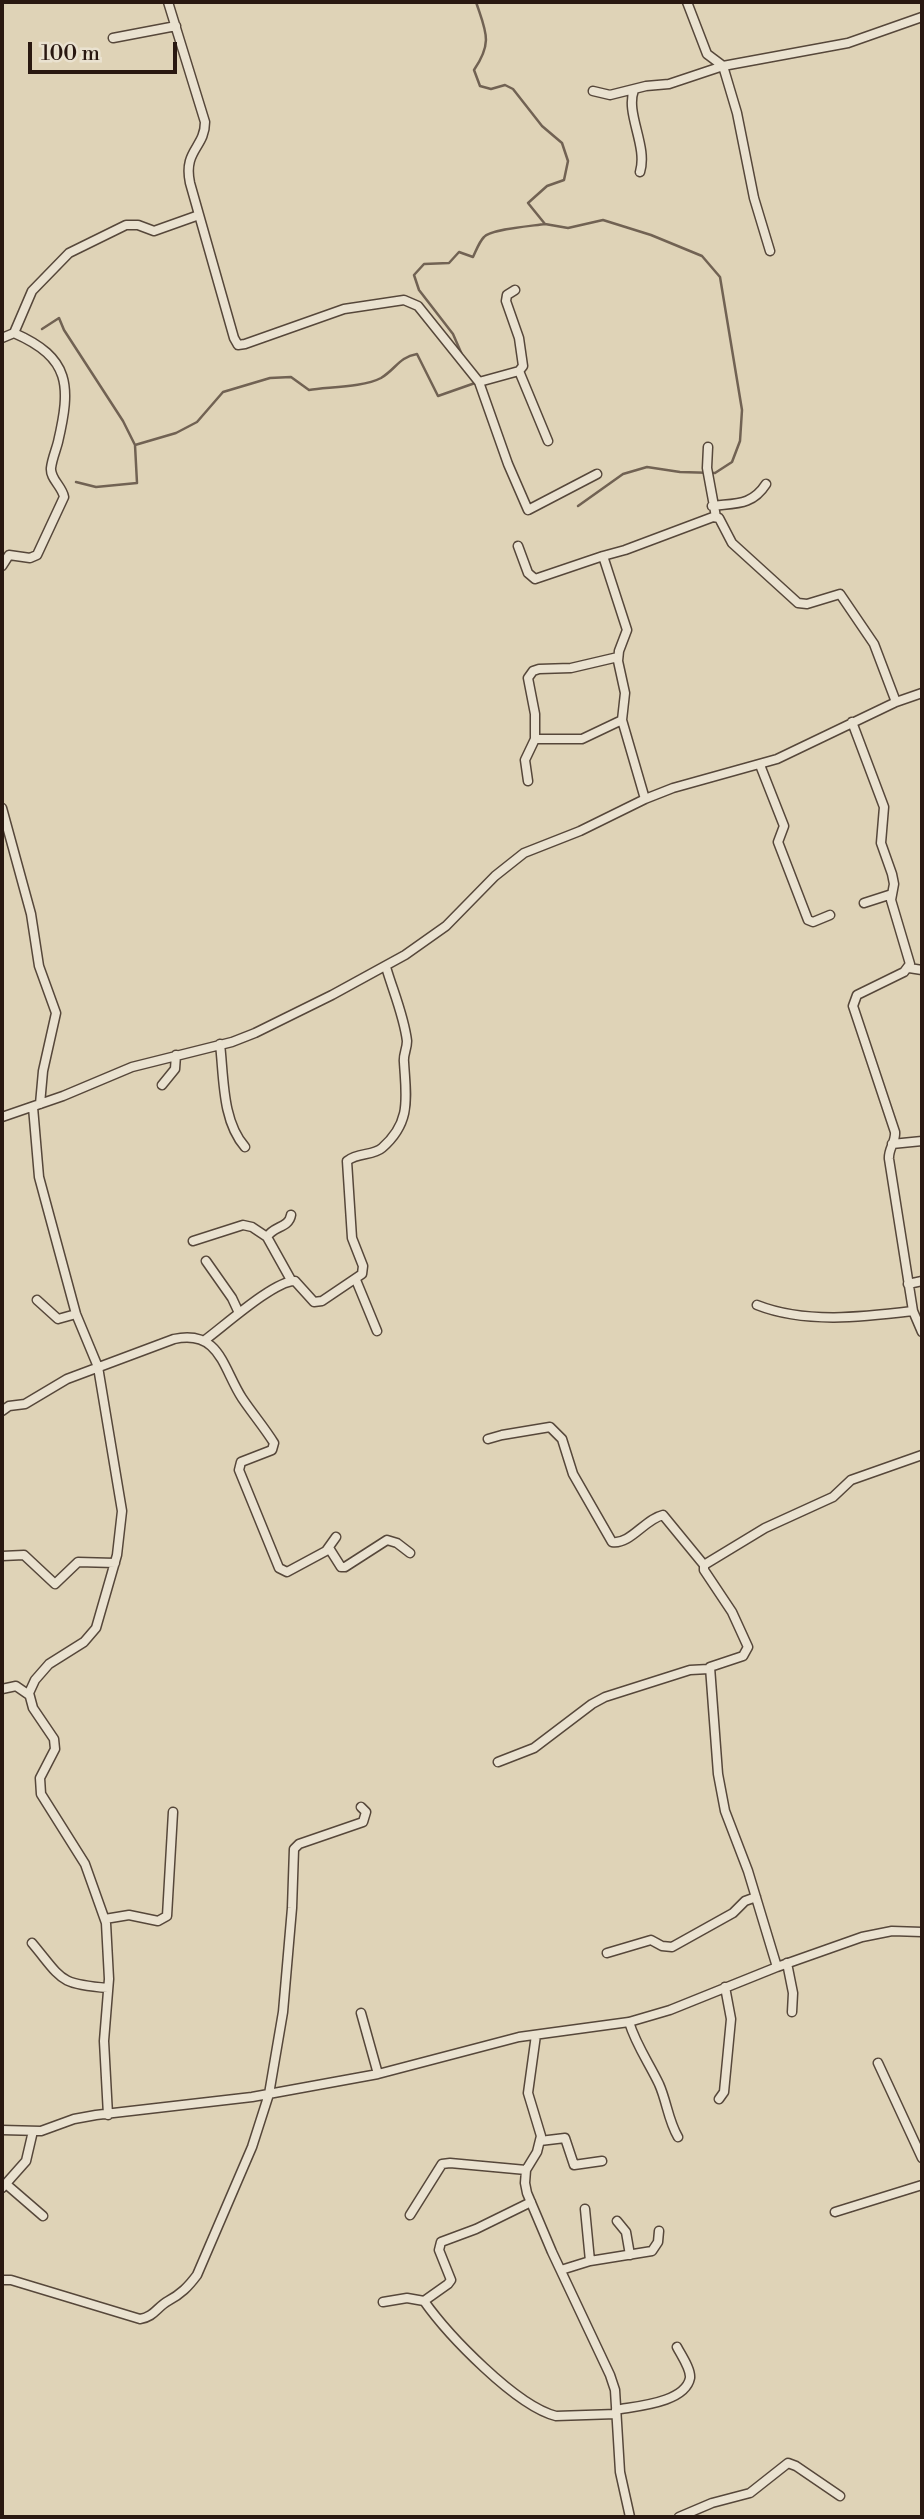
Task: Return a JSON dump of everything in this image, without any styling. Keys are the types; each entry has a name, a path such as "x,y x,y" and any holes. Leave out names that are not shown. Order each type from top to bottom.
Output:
{"street":[{"path":"168,2 205,122 204,132 188,166 199,215 238,345 344,309 407,300 418,306 479,382 528,510 597,474"},
{"path":"687,2 707,54 723,66 737,113 754,198 770,251"},
{"path":"593,91 610,95 669,84 723,66 848,43 922,17"},
{"path":"113,38 176,26"},
{"path":"634,90 633,105 643,160 640,172"},
{"path":"2,338 14,332 32,291 69,253 126,225 138,225 154,231 199,215"},
{"path":"479,382 519,371 523,366 519,338 506,301 507,295 515,290"},
{"path":"2,566 9,555 30,558 37,555 64,497 51,469 65,412 65,378 62,371 38,345 14,332"},
{"path":"519,371 548,441"},
{"path":"709,447 707,468 712,506 732,543 798,603 807,604 840,594 874,644 896,702"},
{"path":"712,506 749,501 761,493 766,484"},
{"path":"518,546 528,573 535,579 716,517"},
{"path":"603,556 627,630 618,657 625,693 622,720 645,799"},
{"path":"528,781 525,760 535,739 535,714 528,678 530,674 539,669 571,668 618,657"},
{"path":"2,1117 125,1070 255,1033 386,967 446,926 495,876 518,857 580,831 645,799 685,784 760,765 922,692"},
{"path":"535,739 582,739 622,720"},
{"path":"852,722 884,807 880,839 892,874 893,907 909,958 909,968"},
{"path":"760,765 784,826 778,842 808,920 814,922 830,915"},
{"path":"2,808 31,914 39,966 56,1013 36,1105 39,1177 76,1314 98,1367 122,1511 121,1535 115,1563 96,1628 84,1642 49,1664 35,1680 29,1695"},
{"path":"864,903 892,894"},
{"path":"193,1241 243,1225 252,1227 267,1237 291,1280 314,1302 322,1301 362,1274 352,1238 347,1161 353,1156 378,1151 385,1146 403,1122 407,1107 404,1057 407,1041 386,967"},
{"path":"922,970 909,968 857,995 853,1002 893,1124 895,1136 889,1160 913,1311 922,1332"},
{"path":"220,1044 233,1132 245,1147"},
{"path":"162,1085 175,1069 176,1055"},
{"path":"892,1144 922,1141"},
{"path":"267,1237 270,1232 288,1223 291,1214"},
{"path":"206,1261 232,1298 239,1314"},
{"path":"2,1411 9,1406 25,1404 52,1386 174,1339 205,1340 291,1280"},
{"path":"356,1280 377,1331"},
{"path":"908,1284 922,1281"},
{"path":"37,1300 58,1319 76,1314"},
{"path":"757,1305 772,1311 805,1317 870,1316 913,1311"},
{"path":"205,1340 224,1361 242,1399 274,1443 272,1450 242,1462 239,1470 279,1568 287,1573 329,1548 336,1537"},
{"path":"488,1439 550,1427 562,1439 572,1474 612,1542 620,1543 653,1518 663,1515 704,1564 704,1570 732,1612 748,1647 743,1656 716,1664 709,1669 690,1670 605,1697 534,1748 498,1762"},
{"path":"704,1564 765,1528 833,1497 852,1480 922,1455"},
{"path":"329,1548 341,1567 387,1540 397,1543 410,1553"},
{"path":"2,1556 24,1555 55,1584 78,1562 115,1563"},
{"path":"709,1669 718,1774 726,1816 756,1897 777,1967"},
{"path":"2,1689 16,1686 29,1695 33,1708 54,1739 55,1749 40,1778 41,1794 80,1854 105,1919 108,1988 104,2041 108,2115"},
{"path":"2,2280 11,2280 140,2319 155,2314 166,2302 183,2292 197,2275 252,2147 269,2094 283,2012 295,1849 299,1844 363,1822 366,1820 366,1812 361,1807"},
{"path":"105,1919 130,1915 158,1921 166,1916 170,1889 173,1812"},
{"path":"607,1953 651,1940 662,1946 672,1947 733,1913 745,1901 756,1897"},
{"path":"2,2130 33,2131 74,2119 269,2094 378,2074 519,2037 629,2022 670,2010 787,1963 878,1933 922,1932"},
{"path":"32,1943 62,1980 82,1986 108,1988"},
{"path":"787,1963 793,1993 793,2012"},
{"path":"719,2099 724,2092 731,2018 725,1987"},
{"path":"362,2014 378,2074"},
{"path":"629,2022 635,2042 659,2084 668,2119 678,2137"},
{"path":"536,2035 528,2093 540,2141 526,2170 525,2183 615,2390 620,2472 630,2517"},
{"path":"878,2063 922,2158"},
{"path":"33,2131 26,2161 4,2186 44,2216"},
{"path":"540,2141 565,2138 574,2165 601,2161"},
{"path":"410,2215 442,2164 526,2170"},
{"path":"835,2212 922,2185"},
{"path":"424,2301 451,2280 439,2250 441,2242 476,2230 531,2202"},
{"path":"585,2209 590,2261"},
{"path":"617,2221 626,2232 630,2255"},
{"path":"561,2270 590,2261 654,2249 659,2231"},
{"path":"383,2302 407,2298 424,2301 442,2327 471,2357 520,2396 548,2414 556,2416 616,2412 669,2400 690,2380 677,2347"},
{"path":"678,2517 712,2503 750,2493 788,2463 840,2496"}],"waterway":[{"path":"476,2 486,37 484,52 474,70 480,86 491,89 505,85 513,89 542,126 562,143 568,161 564,180 547,186 528,203 545,224 568,228 603,220 651,235 702,256 720,277 742,410 740,441 732,462 715,473 647,467 623,474 578,506"},
{"path":"463,357 453,334 419,290 414,275 424,264 449,263 459,252 473,257 488,234 545,224"},
{"path":"42,329 59,318 135,445 137,483 96,487 76,482"},
{"path":"135,445 176,433 197,422 223,392 270,378 291,377 309,390 356,385 381,378 402,361 417,354 438,396 475,383 473,379"}]}
